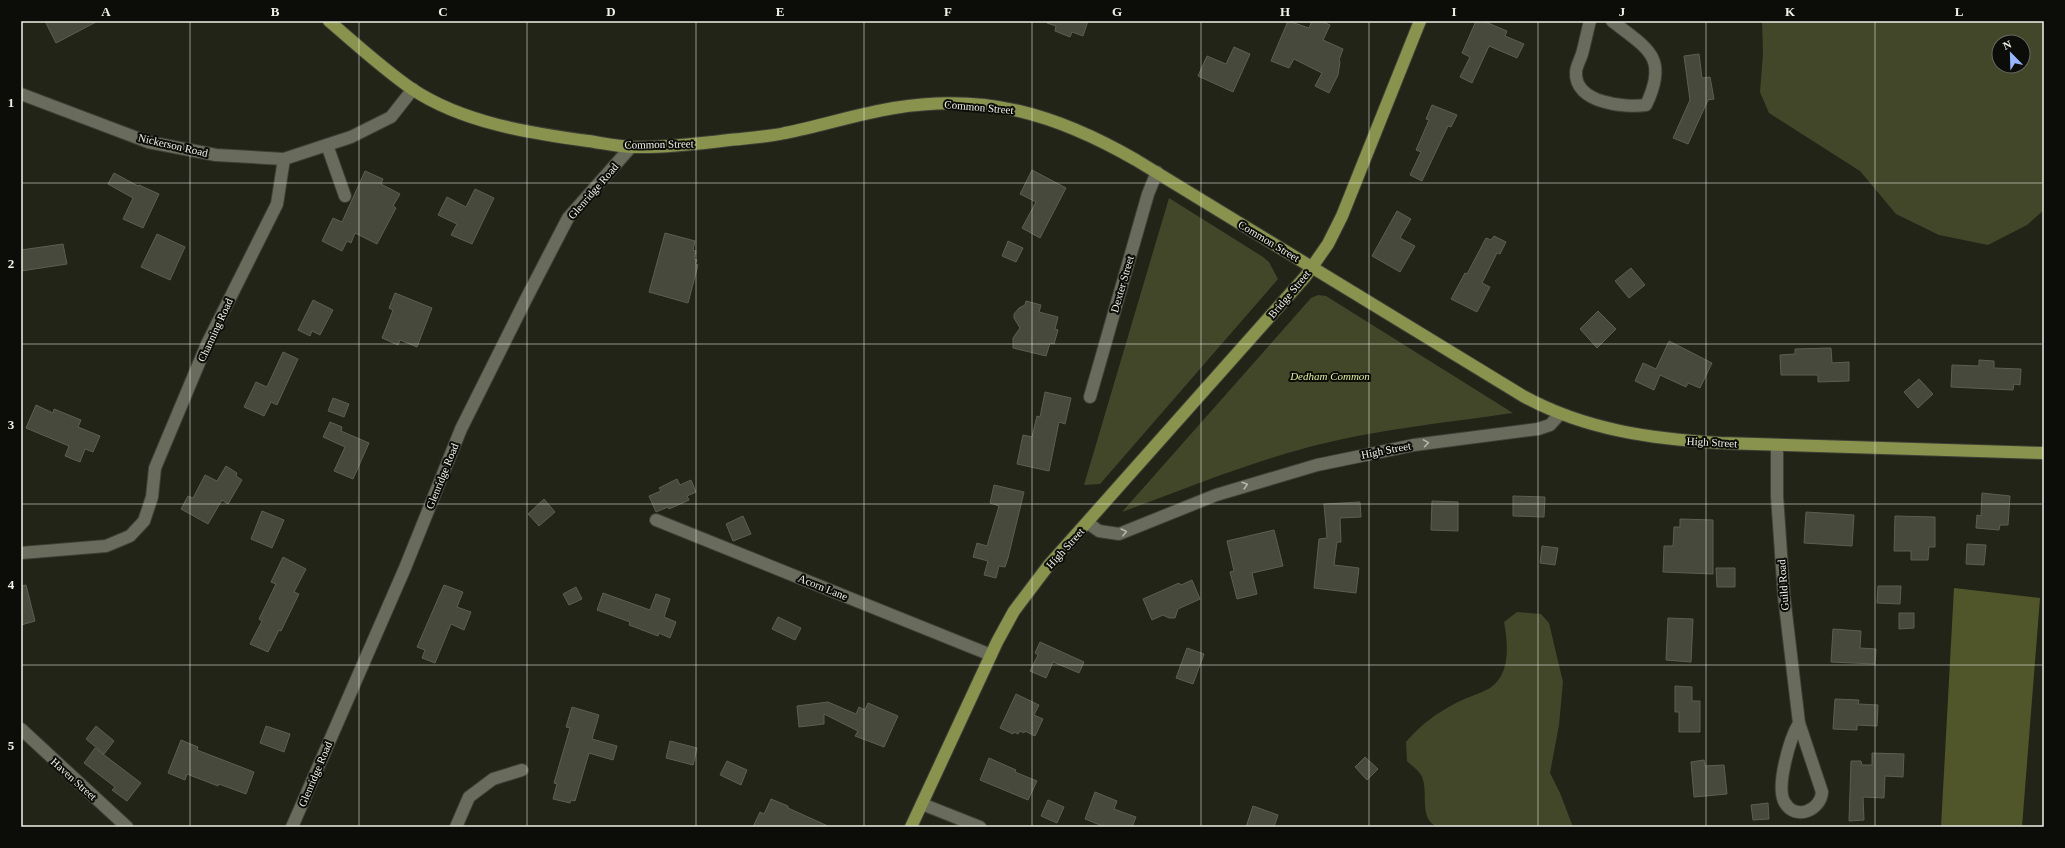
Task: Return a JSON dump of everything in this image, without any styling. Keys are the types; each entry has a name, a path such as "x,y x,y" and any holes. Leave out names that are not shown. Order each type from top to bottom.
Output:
{"main road":[{"name":"Common Street","path":"330,21 413,89 444,106 486,121 546,135 631,147 696,144 783,134 892,108 932,104 962,104 1008,108 1054,120 1099,140 1157,172 1523,396 1560,414"},
{"name":"Bridge Street","path":"1088,523 1312,267 1328,244 1342,216 1420,21"},
{"name":"High Street","path":"1560,414 1605,428 1657,438 1703,442 2044,453"},
{"name":"High Street","path":"911,827 991,654 1008,621 1048,566 1088,523"}],"street":[{"path":"1590,21 1576,72 1578,83 1584,93 1609,104 1631,107 1646,105 1654,88 1656,65 1647,48 1612,21"},
{"path":"284,159 351,137 391,117 413,89"},
{"name":"Nickerson Road","path":"21,94 148,142 216,155 284,159"},
{"path":"327,145 345,196"},
{"name":"Glenridge Road","path":"292,827 405,568 461,429 568,218 631,147"},
{"name":"Channing Road","path":"21,553 106,546 130,536 144,521 152,497 155,468 207,344 277,204 284,159"},
{"name":"Dexter Street","path":"1090,398 1148,194 1157,172"},
{"name":"High Street","path":"1088,523 1105,533 1125,532 1216,494 1290,472 1392,449 1538,429 1550,425 1560,414"},
{"name":"Guild Road","path":"1777,445 1776,489 1784,596 1799,723 1822,792 1822,798 1818,805 1813,809 1799,812 1792,811 1783,802 1782,788 1788,749 1799,723"},
{"name":"Acorn Lane","path":"656,520 991,654"},
{"name":"Haven Street","path":"21,730 127,827"},
{"path":"456,827 470,798 493,778 522,770"},
{"path":"922,804 980,827"}],"green space":[{"path":"1762,21 2044,21 2044,210 2027,225 1988,245 1939,235 1896,214 1860,171 1769,113 1760,92 1763,53"},
{"path":"1169,198 1263,257 1269,262 1278,279 1100,484 1084,485"},
{"name":"Dedham Common","path":"1318,295 1326,296 1513,413 1380,432 1328,442 1256,463 1122,512 1311,298"},
{"path":"1954,588 2040,598 2022,827 1941,827"},
{"path":"1517,612 1541,614 1549,623 1563,682 1559,725 1550,773 1560,793 1573,827 1438,827 1428,818 1421,775 1407,761 1406,742 1423,724 1448,707 1490,688 1497,682 1505,667 1507,648 1504,622"}],"building":[{"path":"45,21 98,21 56,43"},
{"path":"1048,21 1088,21 1083,36 1072,32 1070,37 1055,31 1056,26 1047,23"},
{"path":"1288,21 1309,28 1312,21 1321,21 1330,25 1323,40 1343,49 1339,60 1338,75 1329,93 1315,86 1322,73 1294,59 1289,68 1271,61"},
{"path":"1476,21 1483,21 1507,31 1505,36 1524,44 1517,58 1489,46 1472,83 1460,77 1470,57 1462,53"},
{"path":"1234,47 1250,54 1233,92 1198,76 1207,56 1226,64"},
{"path":"1699,54 1702,78 1710,77 1714,99 1708,100 1688,144 1673,138 1690,100 1684,56"},
{"path":"1432,105 1457,115 1451,127 1448,126 1422,181 1410,175 1421,152 1416,150 1429,120 1426,119"},
{"path":"1032,170 1066,188 1040,238 1022,228 1036,202 1020,194"},
{"path":"365,171 383,179 381,184 400,194 393,206 396,208 377,244 355,233 351,243 347,241 342,251 322,241 333,218 342,222"},
{"path":"114,173 138,186 139,185 159,194 143,228 123,219 133,198 108,184"},
{"path":"475,189 494,198 472,244 451,235 457,224 438,215 447,197 466,207"},
{"path":"1397,211 1411,219 1400,238 1415,246 1400,272 1372,256"},
{"path":"665,233 695,241 693,250 696,251 694,259 697,260 695,264 698,265 688,303 649,292"},
{"path":"157,234 185,247 170,280 141,267"},
{"path":"1494,236 1506,242 1500,254 1497,253 1482,283 1490,287 1477,312 1451,299 1465,273 1467,274 1486,238 1491,240"},
{"path":"1008,241 1023,248 1016,262 1002,256"},
{"path":"63,244 67,264 21,271 21,250"},
{"path":"1631,268 1645,285 1629,298 1615,281"},
{"path":"395,293 432,308 417,347 400,340 398,345 382,338 393,310 389,308"},
{"path":"313,300 333,310 320,335 312,331 310,336 298,330"},
{"path":"1026,301 1041,305 1039,312 1058,317 1055,329 1058,330 1054,344 1050,343 1046,356 1013,348 1013,338 1020,328 1014,318 1014,314 1019,308 1025,305"},
{"path":"1598,311 1616,329 1597,348 1580,329"},
{"path":"1669,341 1712,363 1700,388 1688,383 1686,387 1660,375 1654,390 1635,381 1643,363 1656,369"},
{"path":"1831,348 1832,363 1849,362 1849,381 1818,382 1818,375 1781,375 1780,355 1795,354 1795,349"},
{"path":"283,352 298,359 277,405 271,402 264,416 244,407 256,382 267,387"},
{"path":"1979,360 1994,361 1994,368 2021,369 2020,385 2014,384 2013,390 1951,387 1952,365 1979,366"},
{"path":"1919,379 1933,394 1918,408 1904,392"},
{"path":"1045,392 1071,398 1065,424 1059,422 1049,471 1017,464 1023,435 1032,437 1037,416 1040,417"},
{"path":"333,398 349,404 344,417 328,411"},
{"path":"36,405 53,413 54,409 81,420 78,427 100,436 93,452 85,449 80,462 65,456 69,446 26,428"},
{"path":"330,422 342,427 341,431 369,443 353,479 334,471 345,447 323,437"},
{"path":"226,466 237,473 236,476 242,480 228,504 222,500 208,524 181,509 188,496 193,498 205,475 217,481"},
{"path":"677,479 680,485 691,480 696,492 687,496 689,500 669,509 668,507 656,512 649,496 661,491 659,488"},
{"path":"994,485 1024,492 1008,558 1005,567 999,566 996,578 984,575 988,561 973,557 977,543 987,546 999,506 990,503"},
{"path":"1982,493 2010,496 2008,525 2000,525 1999,530 1976,528 1977,515 1981,516"},
{"path":"1513,496 1545,497 1544,517 1513,516"},
{"path":"544,499 555,512 539,526 528,514"},
{"path":"1432,501 1458,502 1458,531 1431,530"},
{"path":"1360,502 1361,517 1340,518 1341,542 1337,542 1334,565 1359,568 1356,593 1314,588 1319,539 1327,538 1324,504"},
{"path":"262,511 284,520 272,548 251,539"},
{"path":"1806,512 1854,515 1852,546 1804,543"},
{"path":"743,516 751,534 733,541 726,524"},
{"path":"1895,516 1935,517 1935,547 1929,547 1928,560 1911,560 1911,551 1894,551"},
{"path":"1680,519 1713,520 1713,574 1663,572 1664,546 1673,546 1674,527 1680,527"},
{"path":"1274,530 1283,566 1252,573 1257,594 1237,599 1230,572 1234,571 1227,541"},
{"path":"1967,544 1986,545 1984,565 1966,564"},
{"path":"1542,546 1558,548 1555,565 1540,563"},
{"path":"283,557 306,569 294,592 299,594 281,631 279,630 268,652 250,644 262,621 259,619 276,584 271,582"},
{"path":"1716,568 1735,568 1735,587 1717,587"},
{"path":"1192,580 1200,599 1178,609 1175,618 1169,618 1163,615 1152,620 1143,599 1179,583 1181,585"},
{"path":"26,585 35,621 21,625 21,586"},
{"path":"444,585 463,592 457,607 471,612 464,630 451,624 435,663 422,658 425,650 417,647"},
{"path":"1878,586 1901,586 1900,604 1877,603"},
{"path":"576,587 582,599 569,605 563,594"},
{"path":"603,593 650,610 656,594 670,599 664,617 676,622 670,638 659,633 658,636 629,625 630,622 597,610"},
{"path":"1899,613 1914,613 1914,628 1899,629"},
{"path":"778,617 801,628 795,640 772,629"},
{"path":"1668,618 1693,619 1691,662 1666,660"},
{"path":"1833,629 1861,631 1860,648 1876,649 1875,664 1831,662"},
{"path":"1040,642 1084,662 1079,673 1053,662 1046,678 1030,671 1038,655 1035,653"},
{"path":"1187,648 1204,654 1193,684 1176,678"},
{"path":"1675,686 1692,687 1692,701 1700,701 1700,732 1679,732 1679,712 1675,712"},
{"path":"1016,694 1039,705 1034,715 1043,719 1035,736 1025,731 1024,733 1020,731 1018,734 1014,732 1013,734 1000,728"},
{"path":"1835,699 1859,700 1858,704 1878,705 1877,726 1857,725 1857,730 1833,729"},
{"path":"828,702 856,714 859,707 865,710 868,703 898,716 884,747 855,736 858,731 824,714 824,724 799,727 797,706"},
{"path":"572,707 599,715 592,739 617,746 613,760 589,753 575,801 571,800 570,803 553,799 557,784 554,783 570,728 566,727"},
{"path":"96,726 114,741 104,754 86,739"},
{"path":"266,726 290,734 284,752 260,743"},
{"path":"181,740 198,747 197,750 254,772 246,794 219,784 218,786 187,774 185,780 168,773"},
{"path":"670,741 697,748 693,765 666,758"},
{"path":"95,748 141,783 127,801 112,790 115,787 84,763"},
{"path":"1872,753 1904,754 1903,777 1885,776 1884,798 1863,797 1864,820 1849,821 1851,761 1861,761 1862,765 1872,765"},
{"path":"1365,757 1378,769 1367,780 1355,767"},
{"path":"989,758 1016,770 1015,772 1037,781 1028,800 980,780"},
{"path":"1704,760 1705,766 1724,765 1727,794 1694,797 1691,762"},
{"path":"727,761 747,770 741,785 720,775"},
{"path":"1095,792 1117,801 1114,809 1136,817 1132,827 1105,827 1085,819"},
{"path":"771,799 830,827 753,827 760,812 764,814"},
{"path":"1048,800 1064,807 1057,823 1041,816"},
{"path":"1768,803 1769,819 1753,820 1751,805"},
{"path":"1253,806 1278,815 1274,827 1246,827"}]}
